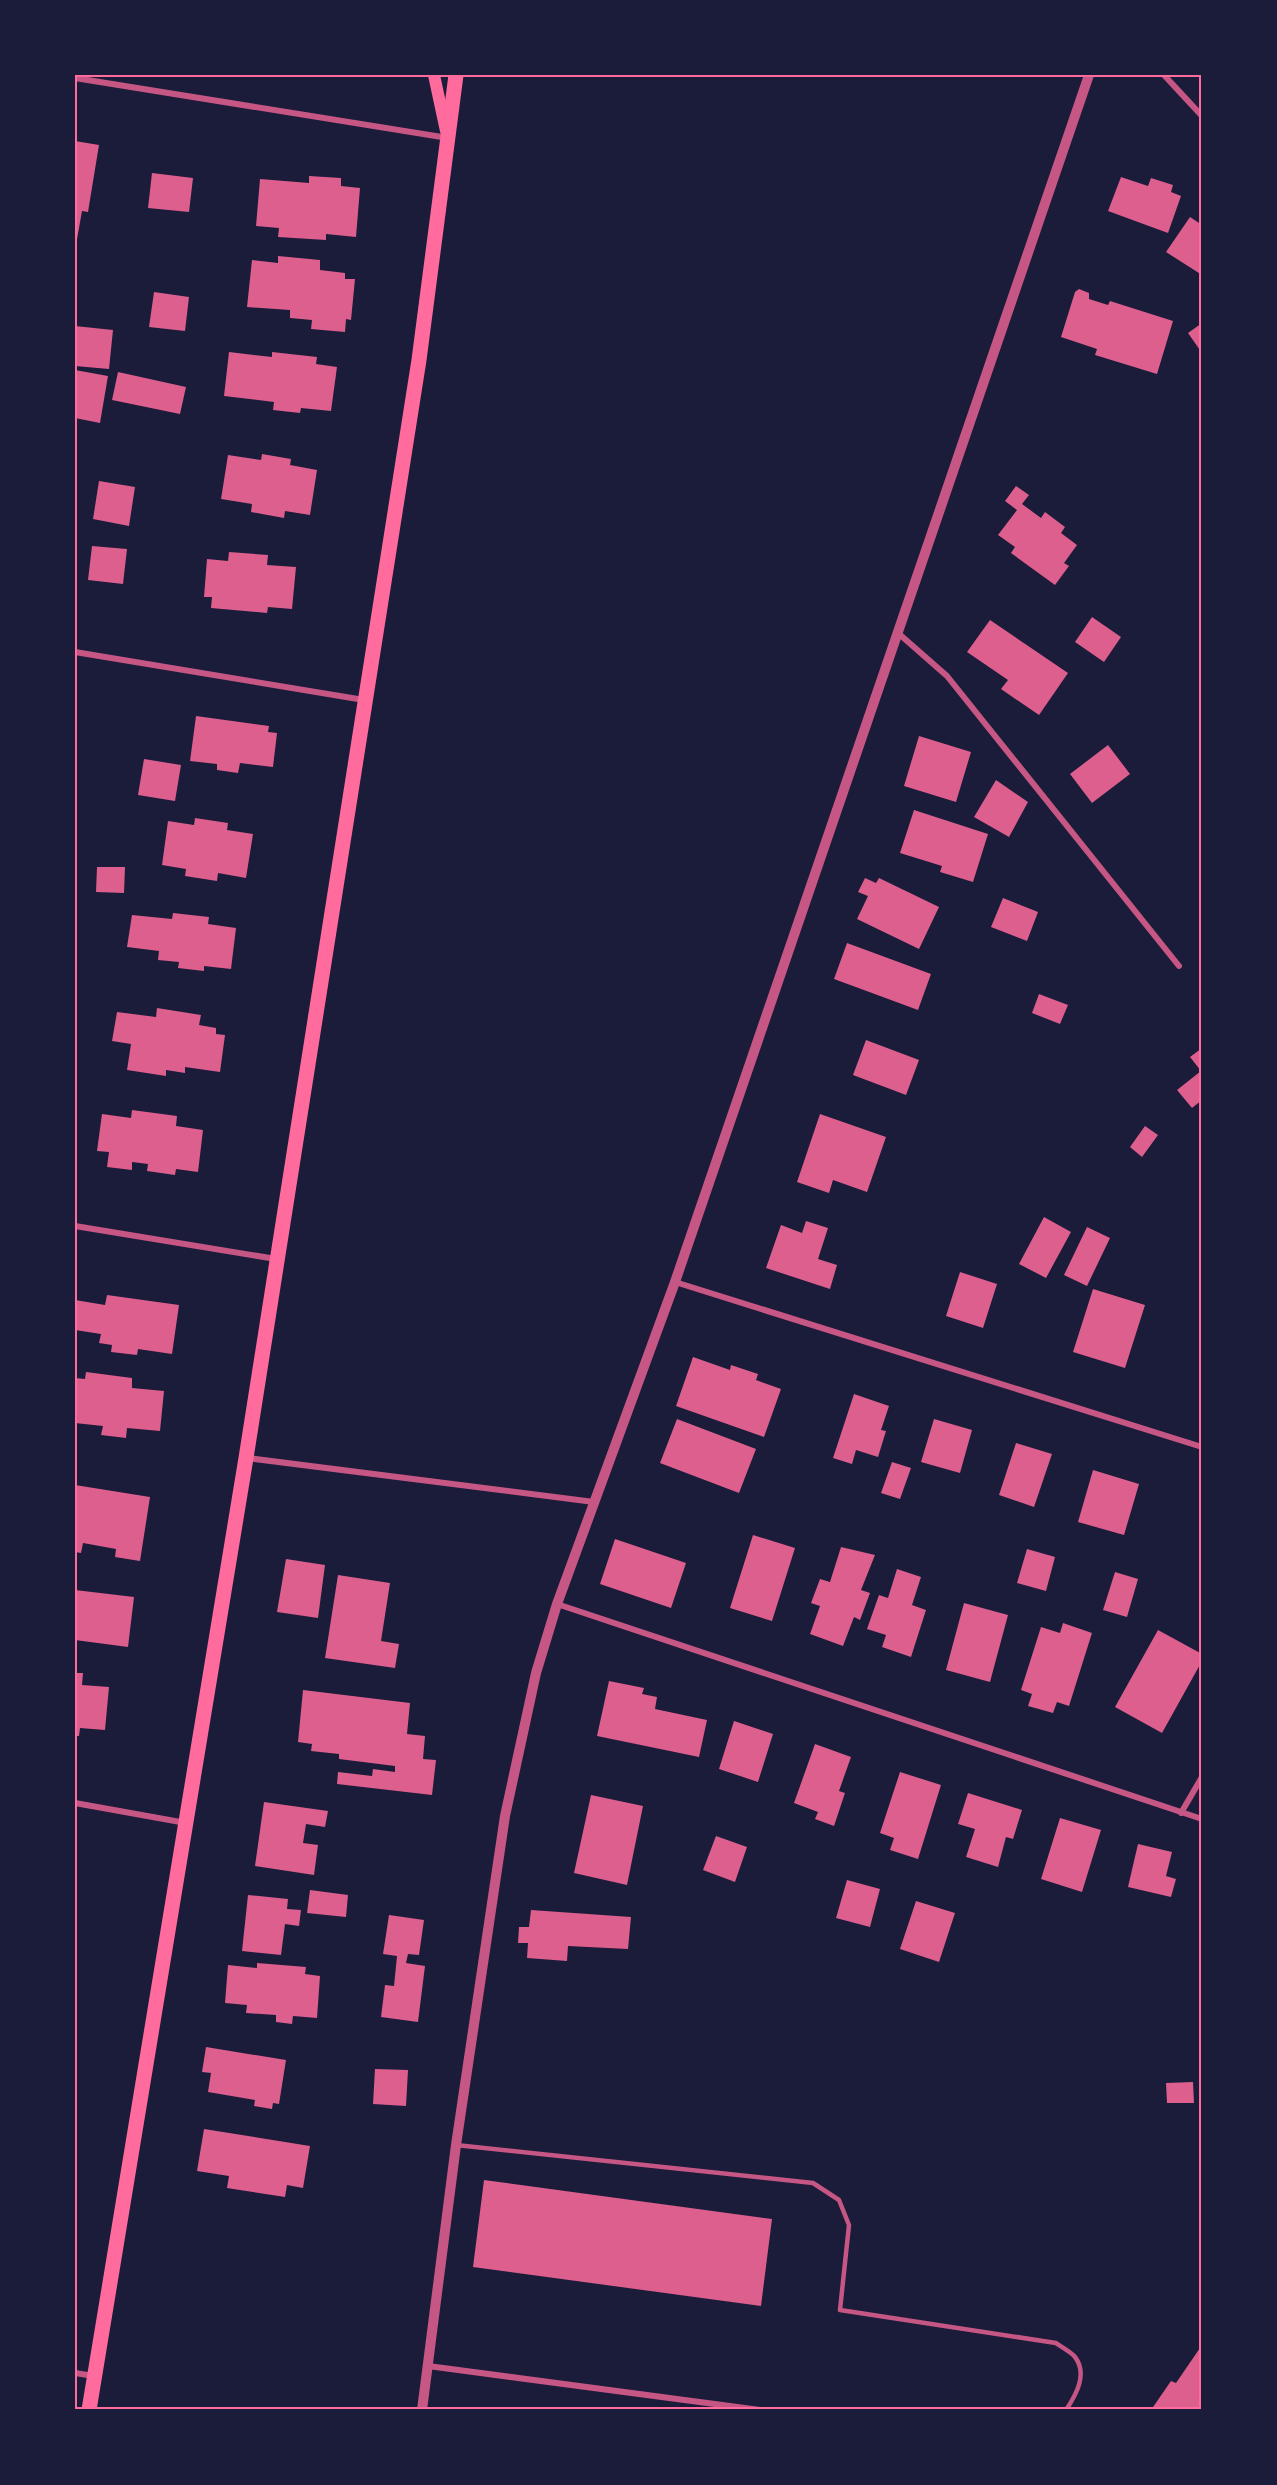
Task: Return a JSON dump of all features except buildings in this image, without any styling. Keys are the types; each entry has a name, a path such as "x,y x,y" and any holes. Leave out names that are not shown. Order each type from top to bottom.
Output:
{"main road":[{"path":"434,75 448,138"},
{"path":"89,2410 246,1458 421,349 456,75"}],"street":[{"path":"422,2410 456,2145 507,1805 528,1705 557,1604 675,1282 1089,75"},
{"path":"1164,75 1202,116"},
{"path":"75,78 448,138"},
{"path":"898,633 947,676 1179,966"},
{"path":"75,652 365,701"},
{"path":"75,1226 277,1259"},
{"path":"675,1282 1202,1448"},
{"path":"246,1458 594,1502"},
{"path":"557,1604 1202,1819"},
{"path":"1182,1813 1202,1777"},
{"path":"75,1803 186,1823"},
{"path":"428,2366 760,2410"},
{"path":"75,2373 94,2376"}],"lane":[{"path":"456,2145 813,2183 839,2200 849,2225 840,2310 1056,2343 1075,2357 1081,2375 1076,2394 1066,2410"}]}
